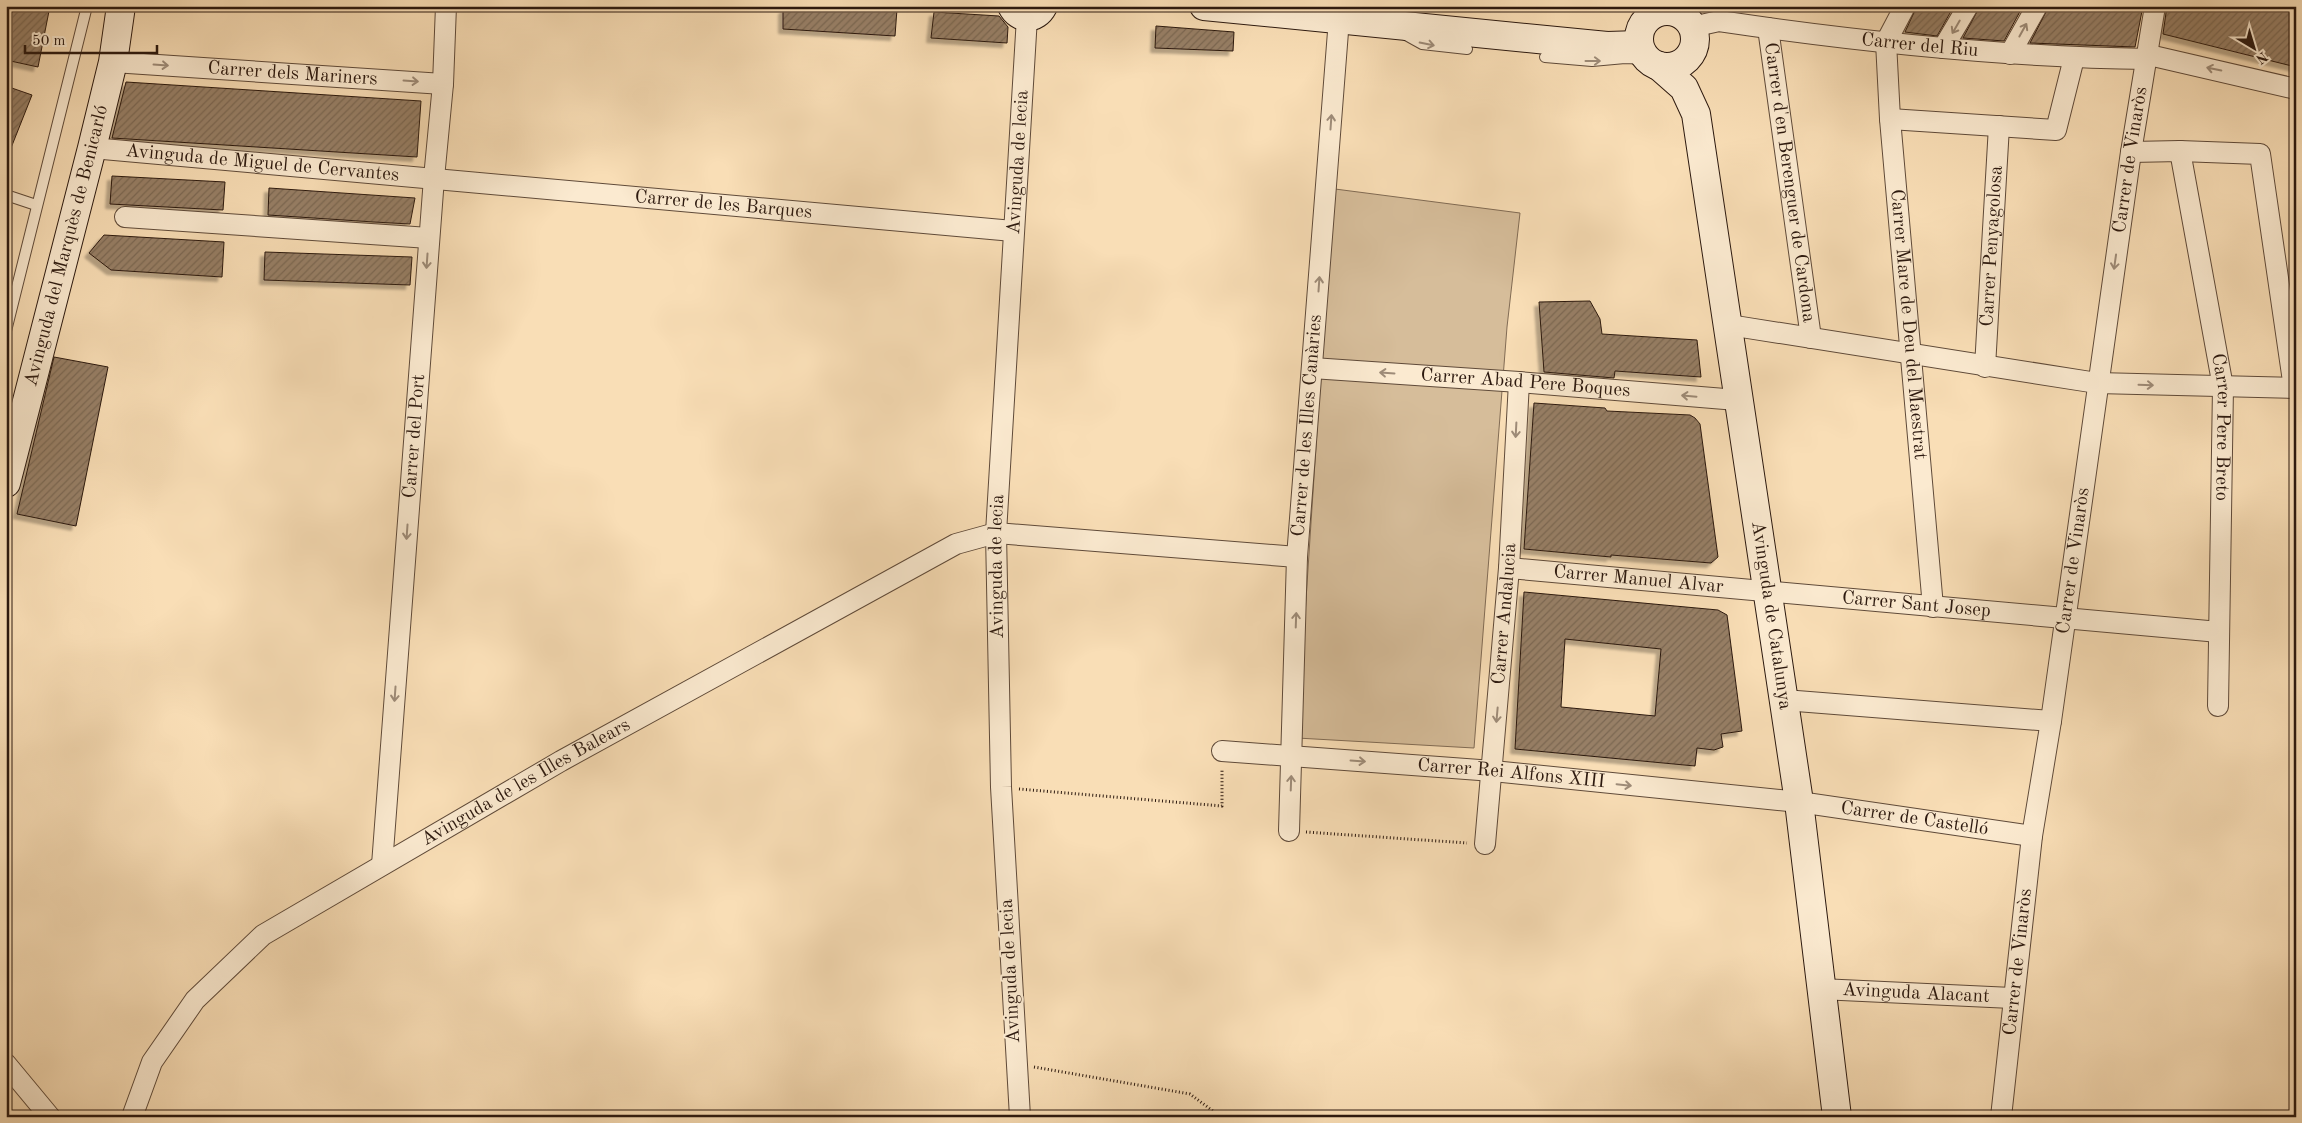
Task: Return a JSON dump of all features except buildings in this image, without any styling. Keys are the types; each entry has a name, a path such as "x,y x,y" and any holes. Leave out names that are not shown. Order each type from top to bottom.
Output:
{"street":[{"name":"Avinguda del Marquès de Benicarló","path":"6,483 113,62 121,6"},
{"name":"Carrer del Port","path":"382,866 429,238 443,84 446,6"},
{"path":"1204,6 1340,13 1391,26 1607,46 1648,57 1680,64 1692,39 1684,16 1670,8 1652,15 1646,20 1641,28 1648,57"},
{"path":"1886,42 1905,6"},
{"path":"1943,48 1968,6"},
{"path":"2010,54 2036,6"},
{"name":"Carrer de Vinaròs","path":"2000,1117 2012,998 2032,836 2051,721 2097,383 2156,6"},
{"name":"Avinguda de lecia","path":"1020,1117 1001,787 996,533 1027,10"},
{"name":"Carrer de les Illes Canàries","path":"1289,831 1297,557 1340,13"},
{"name":"Carrer del Riu","path":"1692,39 1719,21 1886,42 2010,54 2074,58 2149,57 2296,88"},
{"name":"Carrer d'en Berenguer de Cardona","path":"1768,28 1811,338"},
{"name":"Avinguda de Catalunya","path":"1692,39 1696,114 1729,325 1737,400 1784,700 1837,1117"},
{"name":"Carrer Mare de Deu del Maestrat","path":"1886,42 1890,119 1933,607"},
{"name":"Avinguda de Catalunya","path":"1648,57 1684,88 1696,114"},
{"path":"1890,119 2056,130 2074,58"},
{"name":"Carrer dels Mariners","path":"113,62 443,84"},
{"name":"Carrer Penyagolosa","path":"1986,366 2000,126"},
{"name":"Avinguda de Miguel de Cervantes","path":"92,148 434,178"},
{"path":"1729,325 2097,383 2295,388 2260,154 2180,151 2132,152"},
{"name":"Carrer Pere Breto","path":"2180,151 2223,387 2218,706"},
{"name":"Carrer de les Barques","path":"434,178 1013,232"},
{"path":"125,217 429,238"},
{"name":"Carrer Abad Pere Boques","path":"1312,368 1519,382 1737,400"},
{"name":"Carrer Andalucia","path":"1485,844 1493,771 1509,568 1519,382"},
{"name":"Avinguda de les Illes Balears","path":"132,1117 152,1062 196,1000 263,935 560,761 956,544 996,533 1297,557"},
{"name":"Carrer Manuel Alvar","path":"1509,568 1768,591"},
{"name":"Carrer Sant Josep","path":"1768,591 2064,620 2219,632"},
{"path":"1784,700 2051,721"},
{"name":"Carrer Rei Alfons XIII","path":"1222,751 1493,771 1798,802"},
{"name":"Carrer de Castelló","path":"1798,802 2032,836"},
{"name":"Avinguda Alacant","path":"1820,989 2012,998"},
{"path":"6,1064 50,1117"}],"lane":[{"path":"6,331 36,205 82,34 87,6"},
{"path":"1391,26 1422,44 1467,50"},
{"path":"1545,57 1592,62 1648,57"},
{"path":"6,195 36,205"}],"path":[{"path":"1001,787 1222,806 1222,751"},
{"path":"1289,831 1485,844"},
{"path":"1016,1064 1190,1094 1221,1117"}],"shaded area":[{"path":"1335,189 1520,213 1507,327 1474,748 1297,738 1325,308"}]}
